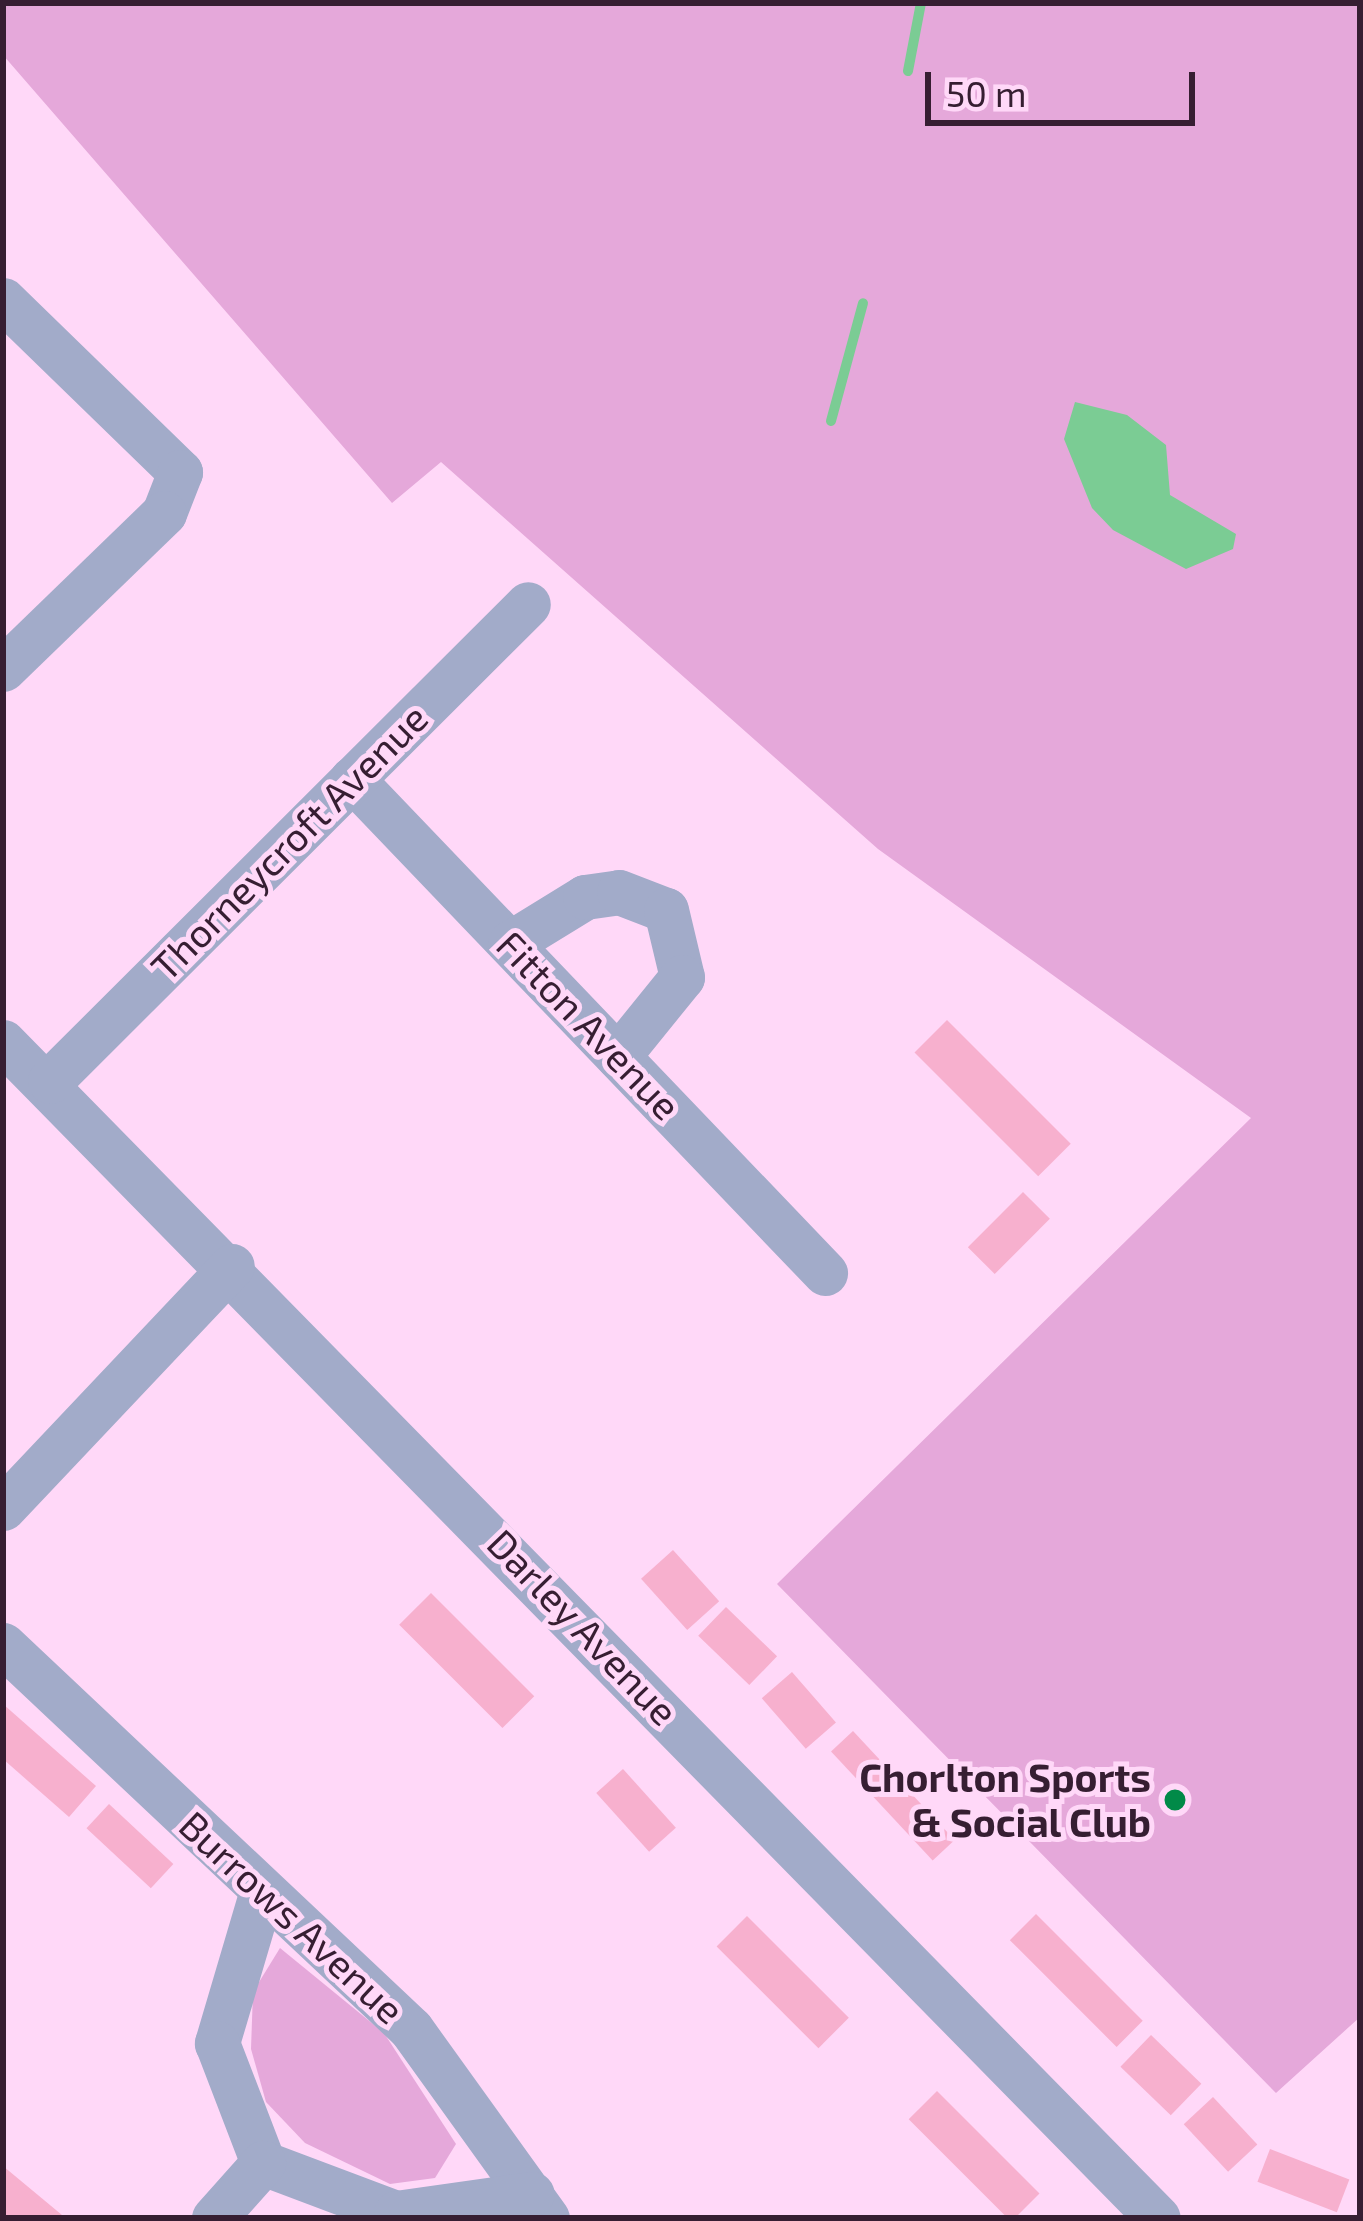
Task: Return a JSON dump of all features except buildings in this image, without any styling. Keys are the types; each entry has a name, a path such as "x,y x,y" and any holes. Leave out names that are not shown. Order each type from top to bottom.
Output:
{"street":[{"path":"3,300 180,472 164,513 3,669"},
{"name":"Thorneycroft Avenue","path":"50,1082 528,604"},
{"name":"Fitton Avenue","path":"352,778 825,1273"},
{"path":"510,943 585,897 619,892 666,910 682,977 618,1056"},
{"name":"Darley Avenue","path":"3,1042 50,1082 232,1266 1158,2218"},
{"path":"3,1508 232,1266"},
{"name":"Burrows Avenue","path":"3,1645 411,2029 540,2206"},
{"path":"262,1891 217,2043 263,2163 396,2213 540,2206"},
{"path":"214,2218 263,2163"}],"shaded area":[{"path":"3,3 1360,3 1360,2017 1276,2093 777,1584 1251,1118 878,849 441,462 392,503 3,55"},
{"path":"1075,402 1127,415 1166,445 1170,495 1236,534 1233,549 1186,569 1113,530 1092,508 1064,439"},
{"path":"280,1948 384,2033 456,2144 435,2178 390,2184 305,2143 266,2102 251,2049 253,1992"}],"waterway":[{"path":"908,71 921,3"},
{"path":"831,421 863,303"}],"place":[{"name":"Chorlton Sports & Social Club","path":"1175,1800"}]}
